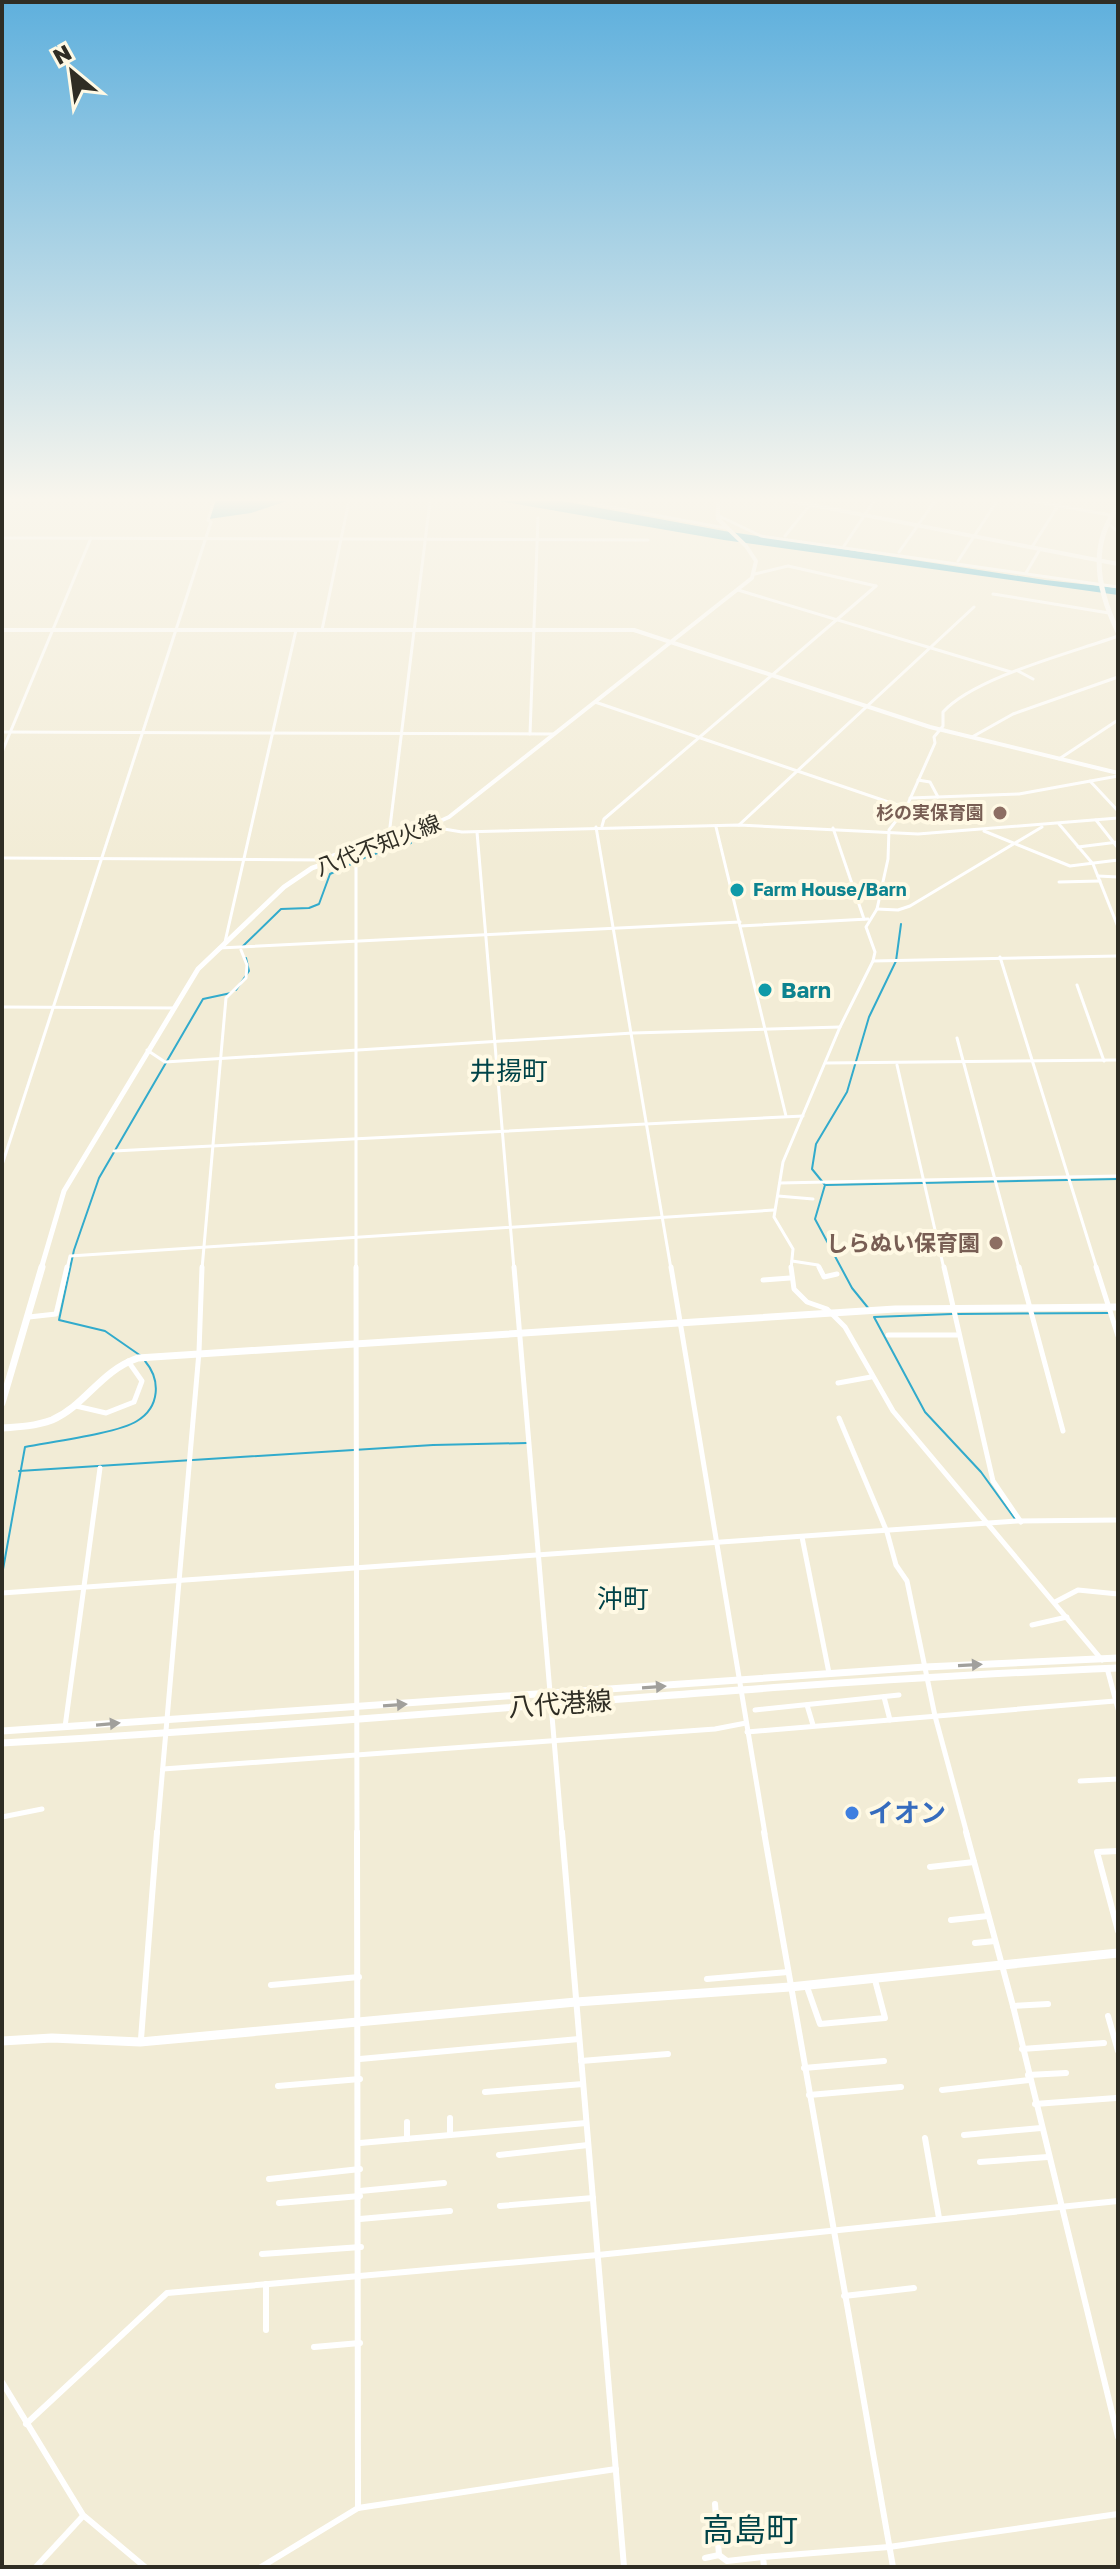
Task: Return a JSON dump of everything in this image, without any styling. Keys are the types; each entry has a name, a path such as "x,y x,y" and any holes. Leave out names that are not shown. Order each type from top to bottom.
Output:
{"main road":[{"name":"八代不知火線","path":"2,1403 64,1191 198,969 284,887 324,860 432,827 458,811 699,621"},
{"path":"2,630 634,630 866,707 1118,774"},
{"path":"2,1428 39,1426 60,1418 133,1359 199,1352 358,1346 895,1309 952,1312 1112,1310"},
{"name":"八代港線","path":"2,1731 925,1667 1118,1658"},
{"name":"八代港線","path":"2,1743 166,1735 740,1691 1118,1668"},
{"path":"2,2041 52,2038 140,2042 576,2002 790,1987 1118,1953"}],"street":[{"path":"2,752 56,621"},
{"path":"2,1165 177,621"},
{"path":"322,630 324,621"},
{"path":"2,858 324,860 389,835 414,621"},
{"path":"530,734 535,621"},
{"path":"602,826 604,819 834,621"},
{"path":"842,621 1033,679"},
{"path":"739,825 959,621"},
{"path":"225,942 296,630"},
{"path":"219,948 241,950 615,928 866,919 877,909 888,859 889,830 906,808 940,729 943,712 953,701 1016,672 1118,634"},
{"path":"972,737 1013,714 1118,677"},
{"path":"595,702 906,808"},
{"path":"1059,759 1118,720"},
{"path":"2,732 553,734"},
{"path":"910,798 1019,794 1118,774"},
{"path":"918,780 930,782 938,798"},
{"path":"1090,781 1118,811"},
{"path":"432,827 477,832 602,826 739,825 889,830 918,834 1118,818"},
{"path":"1096,820 1118,848"},
{"path":"1059,824 1093,864 1118,927"},
{"path":"716,826 786,1116"},
{"path":"877,909 898,910 910,906 1044,826"},
{"path":"596,827 633,1033 644,1121 664,1216 678,1325 790,1987 893,2567"},
{"path":"833,828 866,919 873,961 840,1027 783,1162 774,1210 777,1224 791,1243 790,1278 794,1289 807,1302 833,1314 845,1327 893,1411 1102,1659 1118,1709"},
{"path":"978,829 1061,864 1118,860"},
{"path":"477,832 624,2567"},
{"path":"1078,847 1116,842"},
{"path":"356,863 361,2247 358,2508"},
{"path":"1059,882 1118,877"},
{"path":"140,2042 177,1580 199,1352 203,1247 212,1146 226,998 244,985 249,972 241,950"},
{"path":"873,961 1118,956"},
{"path":"1000,957 1035,1061 1118,1336"},
{"path":"1077,985 1104,1061"},
{"path":"2,1007 174,1008"},
{"path":"147,1050 164,1061 494,1044 633,1033 840,1027"},
{"path":"957,1038 1063,1431"},
{"path":"826,1063 897,1065 1118,1060"},
{"path":"897,1065 993,1481 1021,1522"},
{"path":"114,1151 644,1121 803,1116"},
{"path":"779,1183 1118,1176"},
{"path":"778,1196 813,1199"},
{"path":"26,1317 56,1314 70,1256 774,1210"},
{"path":"792,1261 818,1263 824,1277 837,1274"},
{"path":"763,1280 790,1278"},
{"path":"888,1335 957,1335"},
{"path":"76,1406 95,1413 113,1413 134,1402 142,1381 133,1359"},
{"path":"838,1383 847,1384 872,1377"},
{"path":"839,1418 887,1532 896,1565 907,1581 935,1716 1013,2006 1028,2078 1118,2437"},
{"path":"65,1727 100,1468"},
{"path":"2,1593 990,1524 1118,1520"},
{"path":"802,1537 829,1674"},
{"path":"1055,1602 1078,1590 1118,1594"},
{"path":"1032,1625 1067,1617"},
{"path":"755,1710 899,1695"},
{"path":"884,1697 890,1720"},
{"path":"747,1732 1116,1701"},
{"path":"807,1705 813,1726"},
{"path":"163,1769 715,1729 746,1723"},
{"path":"1080,1781 1118,1779"},
{"path":"2,1817 42,1809"},
{"path":"1118,1851 1097,1852 1118,1931"},
{"path":"930,1867 974,1862"},
{"path":"951,1920 988,1916"},
{"path":"975,1943 995,1941"},
{"path":"707,1979 788,1972"},
{"path":"271,1985 359,1977"},
{"path":"807,1985 820,2024 885,2018 874,1977"},
{"path":"1013,2006 1048,2004"},
{"path":"1108,2016 1118,2051"},
{"path":"360,2059 579,2039"},
{"path":"1022,2049 1104,2043"},
{"path":"581,2061 668,2054"},
{"path":"804,2068 884,2061"},
{"path":"942,2090 1066,2073"},
{"path":"278,2086 360,2079"},
{"path":"485,2092 583,2084"},
{"path":"809,2095 901,2087"},
{"path":"1035,2104 1116,2098"},
{"path":"450,2118 450,2135"},
{"path":"407,2122 407,2139"},
{"path":"360,2143 586,2123"},
{"path":"964,2135 1041,2128"},
{"path":"925,2138 939,2218"},
{"path":"499,2155 588,2145"},
{"path":"980,2162 1048,2157"},
{"path":"269,2179 360,2169"},
{"path":"279,2203 444,2183"},
{"path":"500,2206 593,2198"},
{"path":"26,2424 167,2293 598,2255 1118,2201"},
{"path":"360,2219 450,2211"},
{"path":"262,2254 361,2247"},
{"path":"266,2284 266,2330"},
{"path":"844,2296 914,2288"},
{"path":"314,2347 360,2343"},
{"path":"2,2382 83,2515 145,2567"},
{"path":"261,2567 358,2508 616,2469"},
{"path":"715,2504 719,2555 727,2561 889,2547 1118,2514"},
{"path":"36,2567 83,2515"},
{"path":"705,2558 719,2555"},
{"path":"763,2557 764,2567"}],"waterway":[{"path":"242,947 281,909 309,908 319,904 330,874 368,856 411,843"},
{"path":"869,1309 852,1288 815,1219 825,1185 812,1169 816,1144 847,1092 869,1017 896,961 901,924"},
{"path":"236,990 249,971 246,958"},
{"path":"141,1356 105,1331 59,1320 74,1250 99,1178 203,999 231,993"},
{"path":"826,1185 1118,1179"},
{"path":"958,1314 1108,1313"},
{"path":"952,1314 874,1317 925,1412 981,1472 1015,1519"},
{"path":"21,1471 25,1447 100,1433 128,1425 145,1415 156,1393 154,1376 145,1361"},
{"path":"21,1471 433,1445 527,1443"},
{"path":"2,1575 21,1471"}],"place":[{"name":"杉の実保育園","path":"1000,813"},
{"name":"Farm House/Barn","path":"737,890"},
{"name":"Barn","path":"765,990"},
{"name":"しらぬい保育園","path":"996,1243"},
{"name":"イオン","path":"852,1813"}],"district":[{"name":"井揚町","path":"509,1071"},
{"name":"沖町","path":"623,1599"},
{"name":"高島町","path":"750,2530"}]}
